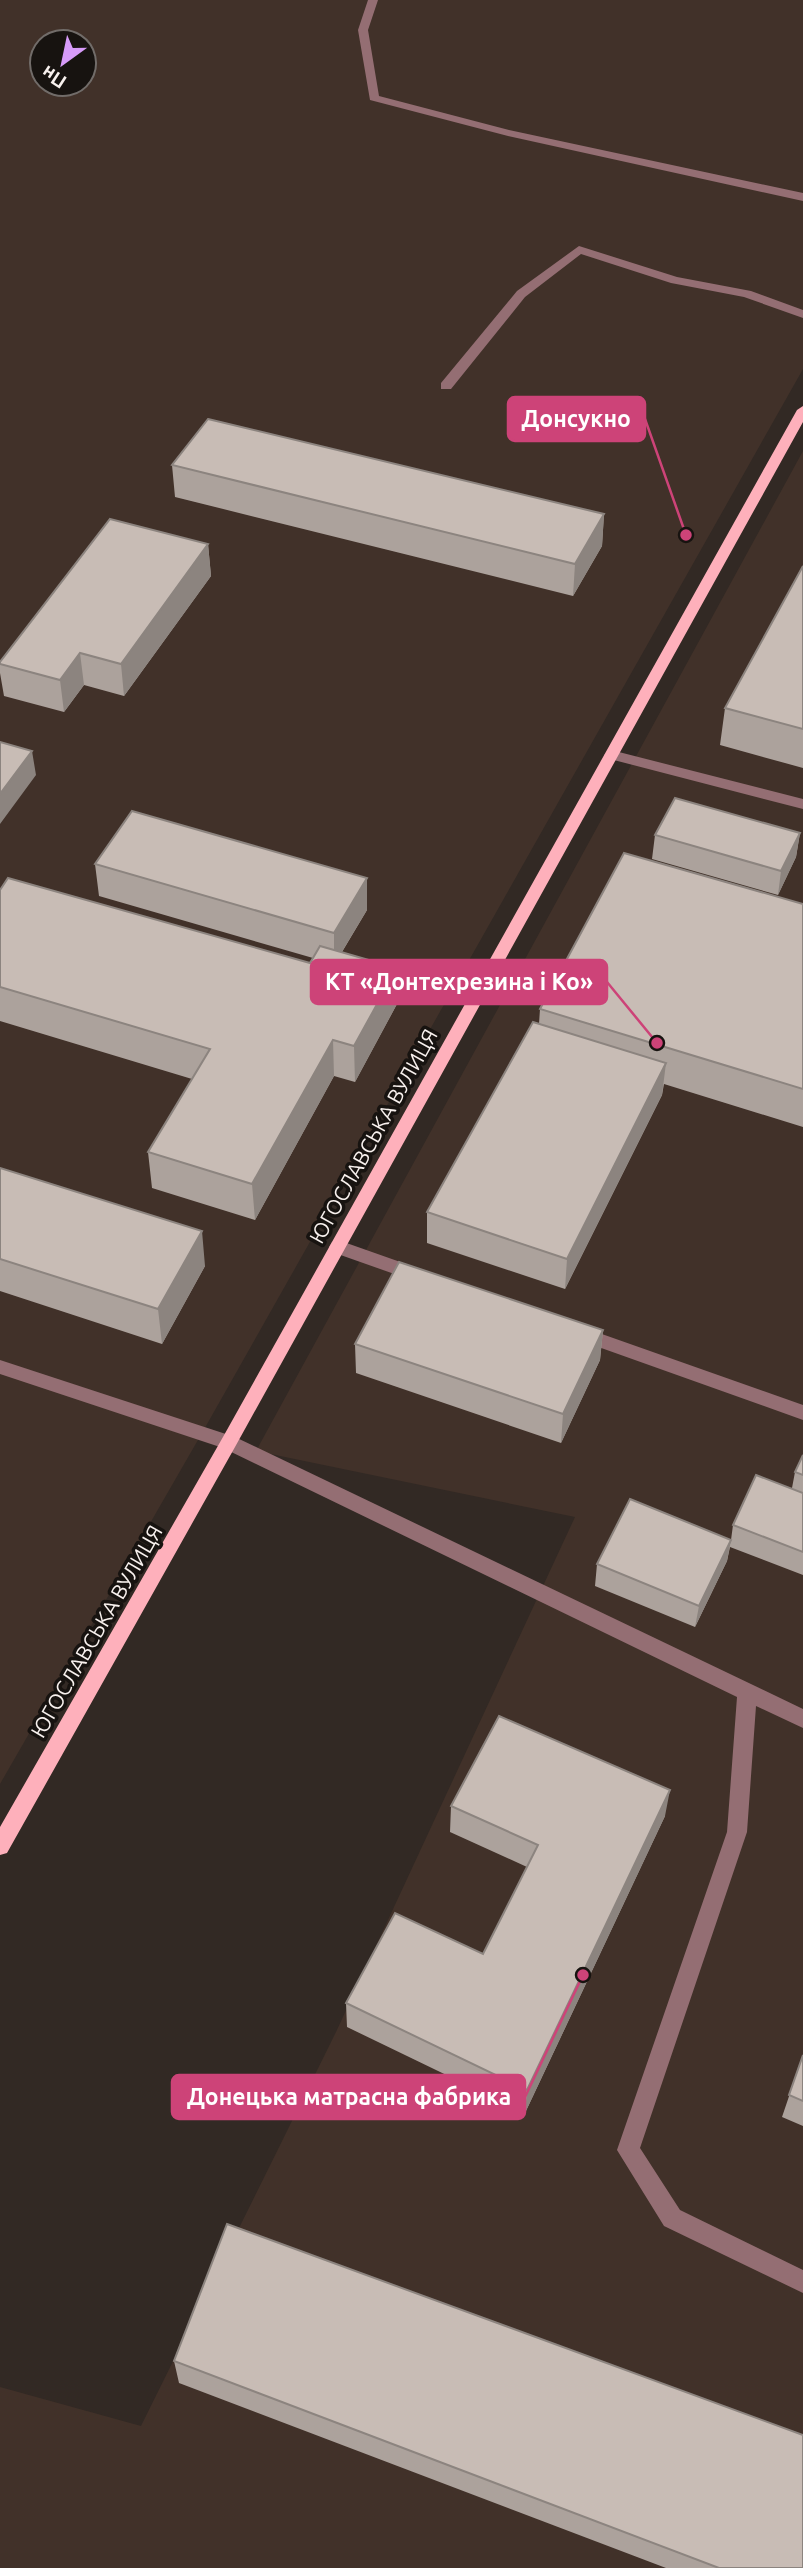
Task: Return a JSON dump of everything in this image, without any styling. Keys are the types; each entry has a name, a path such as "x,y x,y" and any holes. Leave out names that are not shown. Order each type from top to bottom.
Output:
{"main road":[{"name":"ЮГОСЛАВСЬКА ВУЛИЦЯ","path":"0,1846 229,1442 803,410"}],"lane":[{"path":"373,0 363,30 374,98 508,133 803,197"},
{"path":"446,386 521,294 579,250 675,280 747,294 803,314"},
{"path":"611,755 803,804"},
{"path":"338,1247 428,1279"},
{"path":"570,1330 803,1413"},
{"path":"0,1367 229,1442 803,1719"},
{"path":"747,1690 737,1832 628,2150 672,2218 803,2282"}],"shaded area":[{"path":"0,0 803,0 803,369 202,1433 0,1784"},
{"path":"803,451 803,2568 0,2568 0,2387 141,2426 336,2032 575,1517 256,1451"}],"building":[{"path":"208,419 604,514 575,564 172,465"},
{"path":"110,519 208,544 121,664 80,653 60,680 0,664 0,662"},
{"path":"803,566 803,729 725,708"},
{"path":"0,742 32,751 0,794"},
{"path":"675,798 800,833 781,871 655,835"},
{"path":"132,811 367,878 334,933 95,864"},
{"path":"624,853 803,904 803,1089 540,1009"},
{"path":"8,878 310,963 320,946 397,968 354,1046 333,1040 252,1184 148,1152 210,1049 0,987 0,890"},
{"path":"533,1022 666,1063 567,1259 427,1212"},
{"path":"0,1168 202,1231 158,1309 0,1259"},
{"path":"399,1262 603,1330 563,1414 355,1344"},
{"path":"803,1455 803,1475 795,1472"},
{"path":"756,1475 803,1493 803,1552 733,1525"},
{"path":"630,1499 731,1540 699,1606 597,1564"},
{"path":"499,1716 670,1790 527,2090 346,2003 395,1913 483,1954 538,1845 451,1806"},
{"path":"803,2055 803,2101 789,2095"},
{"path":"227,2224 803,2435 803,2568 719,2568 174,2361"}],"place":[{"name":"Донсукно","path":"686,535"},
{"name":"КТ «Донтехрезина і Ко»","path":"657,1043"},
{"name":"Донецька матрасна фабрика","path":"583,1975"}]}
